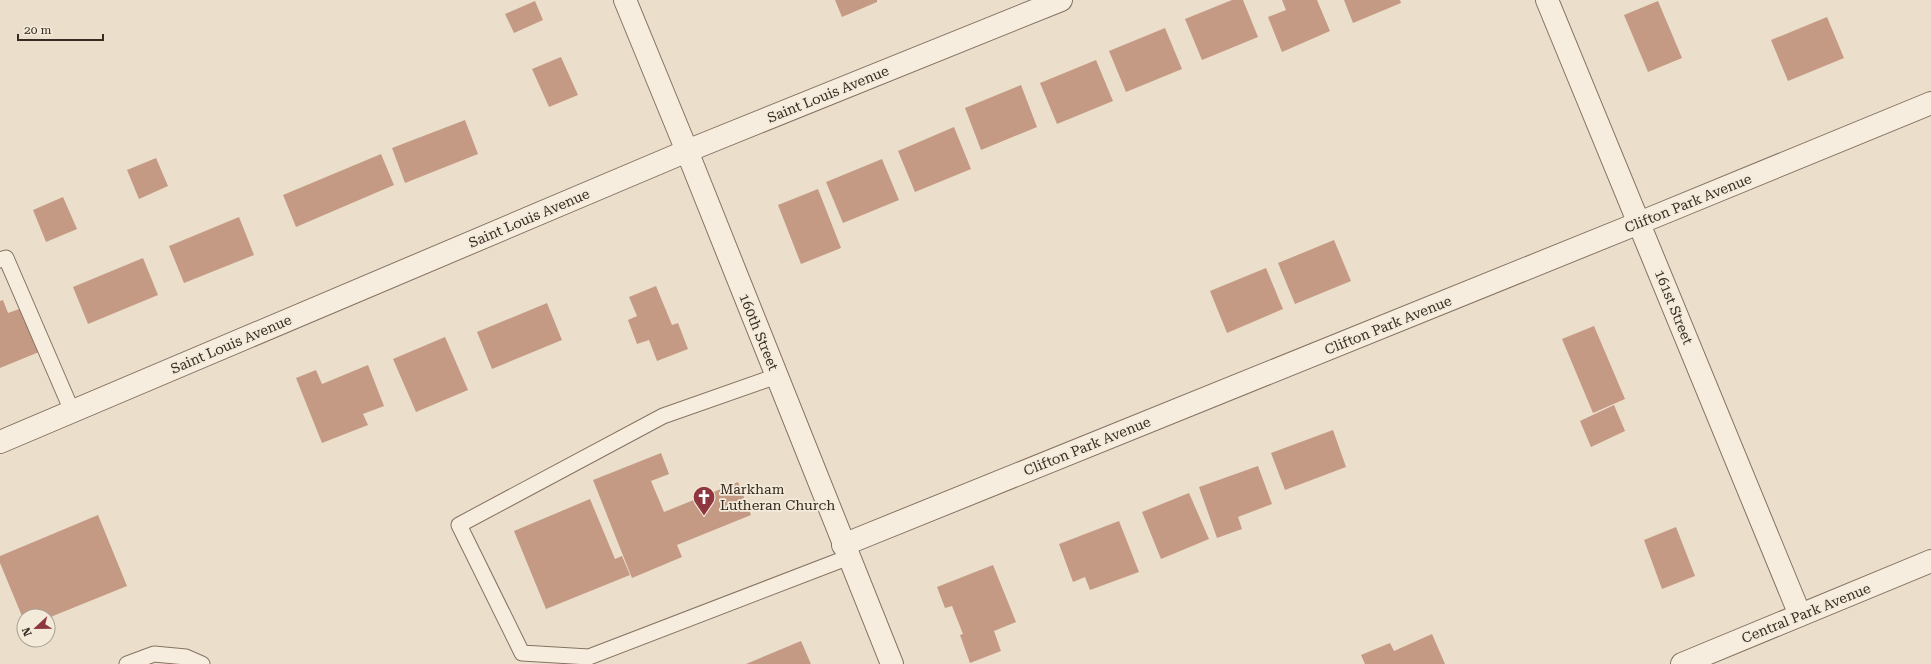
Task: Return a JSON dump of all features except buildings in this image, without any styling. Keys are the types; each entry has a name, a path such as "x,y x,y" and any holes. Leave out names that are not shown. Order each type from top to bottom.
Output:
{"street":[{"name":"160th Street","path":"624,0 687,151 892,664"},
{"name":"Saint Louis Avenue","path":"0,442 687,151 1060,0"},
{"name":"161st Street","path":"1547,0 1800,615"},
{"name":"Clifton Park Avenue","path":"846,551 1931,103"},
{"name":"Central Park Avenue","path":"1682,664 1931,561"}],"lane":[{"path":"0,260 6,258 72,411"},
{"path":"777,376 663,416 459,525 522,653 589,656 846,551"},
{"path":"127,664 154,654 186,657 202,664"}],"place":[{"name":"Markham Lutheran Church","path":"704,516"}]}
